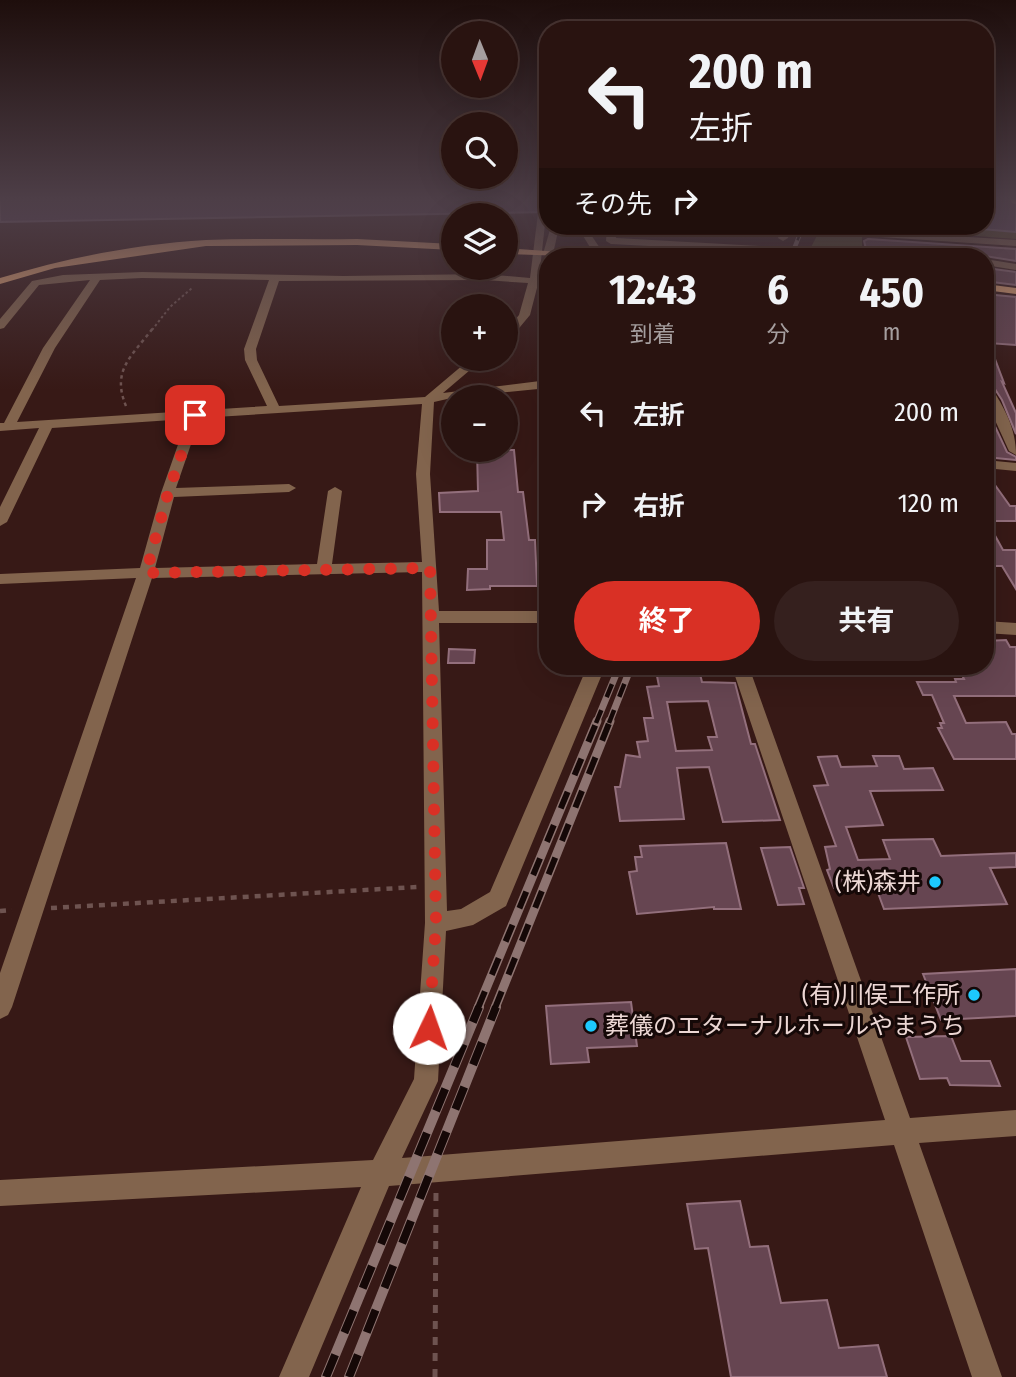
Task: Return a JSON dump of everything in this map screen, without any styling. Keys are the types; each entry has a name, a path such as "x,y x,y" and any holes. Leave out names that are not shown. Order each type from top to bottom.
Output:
{"main road":[{"path":"0,281 77,261"},
{"path":"994,288 1016,291"}],"street":[{"path":"518,323 526,311 536,261"},
{"path":"994,263 1016,267"},
{"path":"0,326 36,283 45,279 98,276 275,279 484,277 539,281"},
{"path":"5,427 66,318 98,276"},
{"path":"275,279 250,349 251,360 275,410"},
{"path":"294,1377 381,1173 426,1082 436,923 430,568 423,474 428,400 459,371"},
{"path":"5,427 428,400 456,393 539,385"},
{"path":"994,402 1016,451"},
{"path":"0,1007 146,573 168,493 195,415"},
{"path":"0,522 47,424"},
{"path":"994,465 1016,467"},
{"path":"168,493 289,488"},
{"path":"324,570 335,491"},
{"path":"0,579 146,573 430,568"},
{"path":"430,617 539,617"},
{"path":"994,628 1016,629"},
{"path":"436,923 465,918 498,899 593,675"},
{"path":"744,675 987,1377"},
{"path":"0,1193 381,1173 1016,1123"}],"path":[{"path":"132,418 119,389 122,369 170,307 204,278"},
{"path":"0,911 435,886"},
{"path":"425,1183 436,1185 435,1377"}],"building":[{"path":"994,269 1016,272 1016,285 994,282"},
{"path":"994,295 1016,297 1016,345 994,343"},
{"path":"994,356 1016,413 1016,434 994,388"},
{"path":"994,424 1007,452 1016,457 1016,460 994,458"},
{"path":"477,462 515,462 518,492 523,492 529,540 535,540 537,586 490,586 490,589 467,590 468,569 487,569 487,540 504,540 501,512 440,512 439,493 478,491"},
{"path":"994,484 1010,506 1016,506 1016,521 994,521"},
{"path":"994,534 1003,550 1016,550 1016,589 1002,566 994,566"},
{"path":"1006,640 1010,647 1016,647 1016,696 954,696 966,723 1006,722 1012,734 1016,734 1016,759 954,759 938,728 942,728 940,723 944,723 932,695 923,695 917,682 956,682 955,679 964,679 962,675 994,675 994,641"},
{"path":"449,649 475,650 474,663 448,663"},
{"path":"657,675 700,675 702,682 735,683 751,744 755,744 780,820 723,822 709,767 677,768 684,819 620,821 615,787 620,787 626,755 640,757 637,742 648,741 644,718 653,718 647,687 659,686","holes":["708,701 717,737 708,737 712,750 676,751 667,702"]},
{"path":"837,756 841,767 877,766 873,756 899,756 904,769 933,768 943,790 870,791 883,825 846,827 858,860 890,859 883,840 933,839 941,856 1016,853 1016,867 990,868 1007,904 884,909 875,885 834,888 827,870 830,869 825,847 836,846 814,786 828,785 818,757"},
{"path":"726,843 741,909 714,907 637,914 629,872 637,871 635,857 642,857 640,846"},
{"path":"790,847 804,888 799,888 804,904 778,905 761,848"},
{"name":"(有)川俣工作所","path":"1016,969 1016,1016 941,1020 923,974"},
{"name":"葬儀のエターナルホールやまうち","path":"631,1002 637,1046 587,1048 589,1062 551,1064 546,1006"},
{"path":"951,1036 961,1061 990,1061 1000,1086 950,1085 947,1078 920,1079 906,1037"},
{"path":"740,1201 750,1247 768,1246 781,1303 827,1300 839,1348 878,1345 887,1377 731,1377 708,1248 695,1249 687,1204"}],"railway":[{"path":"596,723 616,675"},
{"path":"609,723 628,675"},
{"path":"478,1008 597,721"},
{"path":"495,1008 610,721"},
{"path":"326,1377 479,1007"},
{"path":"349,1377 496,1007"}],"place":[{"name":"(株)森井","path":"935,882"},
{"name":"(有)川俣工作所","path":"974,995"},
{"name":"葬儀のエターナルホールやまうち","path":"591,1026"}],"route":[{"path":"195,415 168,493 146,573 430,568 436,923 429,1028"}]}
